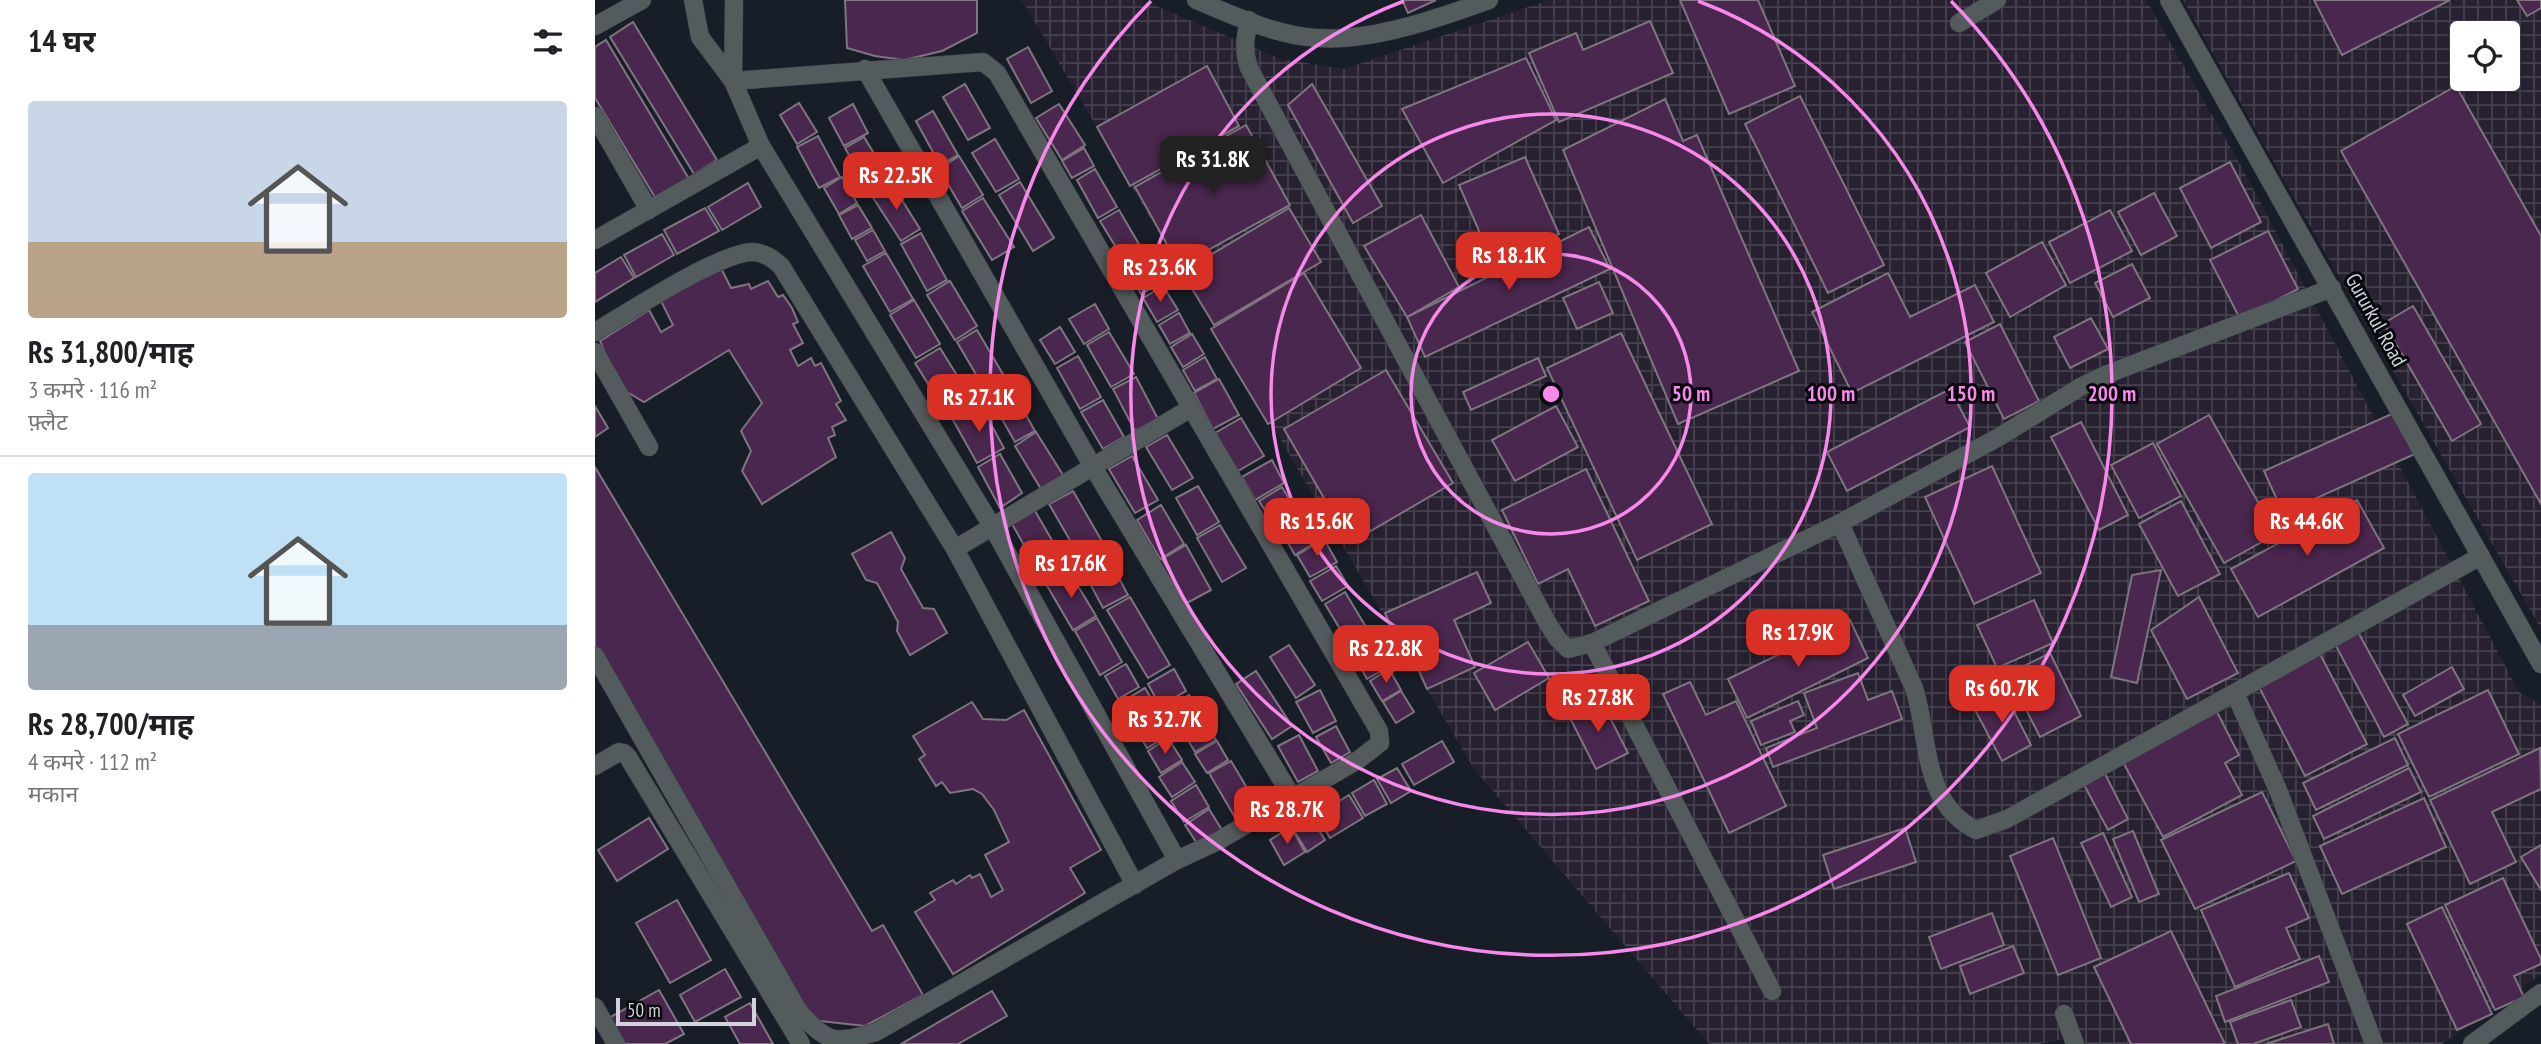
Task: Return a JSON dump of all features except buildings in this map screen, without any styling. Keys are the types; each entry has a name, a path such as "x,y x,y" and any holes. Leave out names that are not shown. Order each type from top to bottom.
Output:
{"street":[{"path":"595,26 642,0"},
{"path":"693,0 697,26 704,44 733,80 761,146 992,526 1177,860"},
{"path":"733,80 734,0"},
{"path":"1196,0 1288,33 1316,38 1378,32 1452,13 1489,0"},
{"path":"1959,23 1997,0"},
{"name":"Gururkul Road","path":"2169,0 2541,664"},
{"path":"1249,20 1244,38 1244,51 1249,68 1547,622 1556,638 1568,649 1592,643 1840,523 1999,437 2105,374 2332,288"},
{"path":"595,656 799,1013 819,1034 834,1043 847,1044 876,1031 1177,860 1216,842 1380,743 1379,732 997,73 983,62 733,80"},
{"path":"865,69 1093,467 1292,797"},
{"path":"595,116 602,146 649,209"},
{"path":"595,240 761,146"},
{"path":"595,332 717,263 750,252 762,253 781,266 955,549 1135,885"},
{"path":"595,352 649,447"},
{"path":"955,549 1191,408"},
{"path":"1840,523 1914,688 1933,780 1953,811 1976,830 2007,819 2481,556"},
{"path":"1592,643 1772,991"},
{"path":"2235,693 2278,790 2374,1044"},
{"path":"595,766 619,752 624,752 628,757 801,1044"},
{"path":"2472,1044 2541,993"},
{"path":"595,1007 616,1044"},
{"path":"2064,1014 2075,1044"}],"shaded area":[{"path":"1022,0 1142,0 1281,59 1344,69 1549,0 2146,0 2240,164 2519,692 2541,705 2541,974 2442,1044 2074,1044 2069,1038 2039,1044 1709,1044 1474,769"},
{"path":"2183,0 2541,0 2541,629 2294,198"}]}
